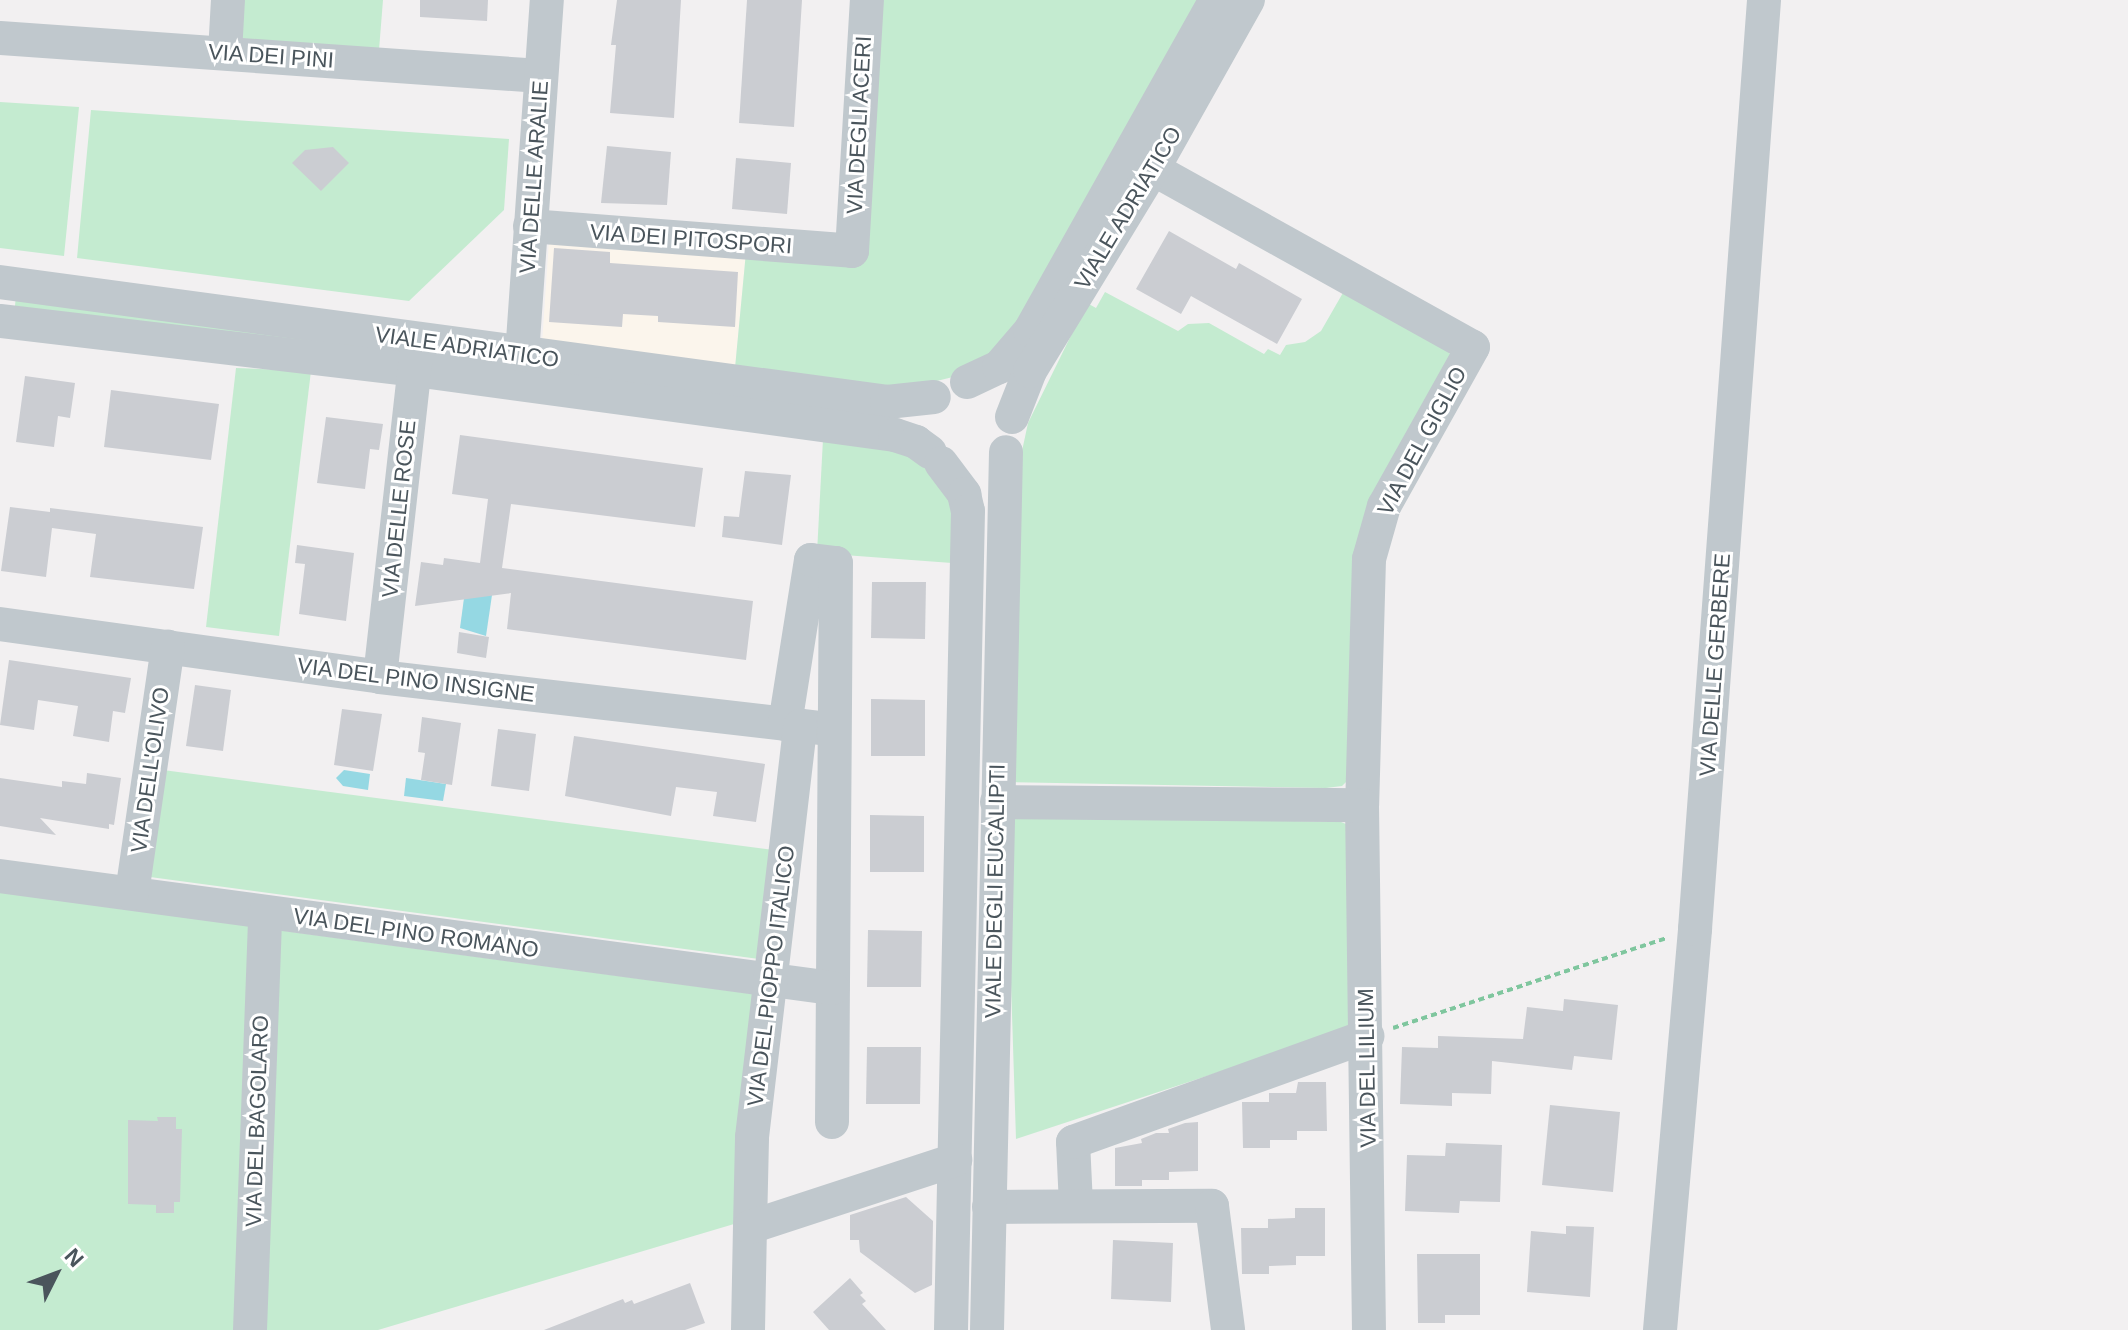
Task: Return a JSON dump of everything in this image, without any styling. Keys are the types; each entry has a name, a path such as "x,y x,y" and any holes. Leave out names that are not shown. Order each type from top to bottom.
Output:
{"street":[{"path":"225,53 228,0"},
{"name":"VIA DELLE ARALIE","path":"522,355 547,0"},
{"name":"VIA DEGLI ACERI","path":"852,251 867,0"},
{"name":"VIALE ADRIATICO","path":"967,382 999,367 1030,331 1216,0"},
{"name":"VIALE ADRIATICO","path":"1012,417 1030,371 1153,169 1248,0"},
{"name":"VIA DELLE GERBERE","path":"1660,1330 1695,929 1764,0"},
{"name":"VIA DEI PINI","path":"0,38 541,76"},
{"name":"VIA DEL GIGLIO","path":"1153,169 1473,347 1384,506 1374,532 1369,559 1362,805"},
{"name":"VIA DEI PITOSPORI","path":"530,226 852,251"},
{"path":"1,328 3,282"},
{"name":"VIALE ADRIATICO","path":"3,282 895,435 935,458"},
{"name":"VIALE ADRIATICO","path":"1,328 416,355 522,355 887,402 934,397"},
{"name":"VIA DELLE ROSE","path":"380,677 416,355"},
{"path":"967,382 989,387 1001,396 1012,417 1012,438 1006,452 984,470 969,473 935,458 923,424 934,397 946,387 967,382"},
{"name":"VIALE DEGLI EUCALIPTI","path":"987,1330 1006,452"},
{"name":"VIALE DEGLI EUCALIPTI","path":"935,458 964,494 968,511 951,1330"},
{"name":"VIA DEL PIOPPO ITALICO","path":"748,1330 752,1137 771,980 806,726 834,668 836,563 811,560 794,665 806,726 832,988 832,1122"},
{"name":"VIA DEL PINO INSIGNE","path":"0,624 380,677 806,726"},
{"name":"VIA DELL'OLIVO","path":"132,893 168,647"},
{"path":"794,665 834,668"},
{"path":"997,802 1362,805"},
{"name":"VIA DEL LILIUM","path":"1362,805 1369,1330"},
{"name":"VIA DEL PINO ROMANO","path":"0,876 832,988"},
{"name":"VIA DEL BAGOLARO","path":"250,1330 265,913"},
{"path":"1076,1205 1073,1142 1367,1036"},
{"path":"750,1227 955,1160"},
{"path":"989,1207 1212,1206 1228,1330"}],"path":[{"path":"1367,1036 1695,929"}],"shaded area":[{"path":"549,240 746,252 735,368 542,344"}],"green space":[{"path":"244,0 383,0 379,50 241,40"},
{"path":"879,0 1198,0 1016,327 986,357 957,376 896,391 735,368 746,252 862,260"},
{"path":"0,102 79,107 64,256 0,248"},
{"path":"91,110 509,139 504,210 409,301 77,258"},
{"path":"1344,291 1449,352 1451,357 1377,492 1349,779 1342,786 1326,788 1009,782 1016,479 1028,423 1087,303 1096,308 1105,292 1178,331 1188,324 1209,323 1264,354 1268,349 1280,355 1286,345 1305,342 1321,331"},
{"path":"16,295 403,348 401,357 15,306"},
{"path":"236,368 311,371 279,636 206,627"},
{"path":"823,439 880,443 926,461 955,501 952,563 817,553"},
{"path":"163,770 774,850 759,959 150,877"},
{"path":"1018,815 1341,822 1351,826 1358,1026 1016,1139 1006,827"},
{"path":"0,890 252,922 235,1330 0,1330"},
{"path":"278,930 754,994 734,1224 378,1330 261,1330"}],"water":[{"path":"466,583 492,595 486,636 460,628"},
{"path":"344,770 370,774 368,790 343,786 336,778"},
{"path":"406,778 446,784 443,801 404,796"}],"building":[{"path":"420,0 488,0 487,21 420,17"},
{"path":"617,0 681,0 674,118 610,113 616,45 611,45"},
{"path":"747,0 802,0 794,127 739,123"},
{"path":"607,146 671,152 667,205 601,203"},
{"path":"333,147 349,163 321,191 292,163 305,150"},
{"path":"736,158 791,163 787,214 732,209"},
{"path":"1169,231 1236,269 1239,263 1302,299 1277,344 1191,296 1181,314 1136,289"},
{"path":"554,248 610,252 610,263 738,272 735,327 658,322 658,316 623,314 622,327 549,322"},
{"path":"25,376 75,383 70,418 58,416 54,447 16,442"},
{"path":"111,390 219,404 211,460 104,447"},
{"path":"326,417 383,424 379,450 370,449 365,489 317,483"},
{"path":"460,435 703,468 695,527 511,504 502,568 753,601 746,660 507,629 511,593 415,606 421,562 443,565 444,558 480,563 488,499 452,494"},
{"path":"745,471 791,475 782,545 722,537 724,516 739,517"},
{"path":"10,507 50,512 50,508 203,527 194,589 90,577 96,534 52,528 46,577 1,571"},
{"path":"297,545 354,553 346,621 299,614 305,564 295,563"},
{"path":"872,582 926,582 925,639 871,638"},
{"path":"459,632 489,637 486,658 457,653"},
{"path":"9,660 131,678 125,713 113,711 109,742 73,736 78,706 38,700 34,730 0,725"},
{"path":"195,685 231,690 223,751 186,746"},
{"path":"871,699 925,700 925,756 871,756"},
{"path":"342,709 382,714 373,771 334,765"},
{"path":"422,717 461,723 452,785 421,780 425,753 418,752"},
{"path":"498,729 536,734 529,791 491,786"},
{"path":"574,736 765,764 756,822 713,816 717,792 676,787 671,816 565,796"},
{"path":"87,773 121,778 114,825 109,824 109,829 40,818 56,835 0,826 0,778 62,787 62,781 86,784"},
{"path":"870,815 924,816 924,872 870,872"},
{"path":"868,930 922,931 921,987 867,987"},
{"path":"1564,999 1618,1005 1612,1060 1574,1056 1572,1070 1492,1061 1491,1094 1452,1093 1452,1106 1400,1104 1402,1047 1438,1048 1438,1036 1523,1039 1527,1007 1563,1011"},
{"path":"867,1047 921,1047 920,1104 866,1104"},
{"path":"1298,1082 1326,1082 1327,1131 1297,1131 1297,1140 1270,1140 1270,1148 1243,1148 1242,1102 1269,1102 1269,1093 1296,1093"},
{"path":"1550,1105 1620,1112 1613,1192 1542,1185"},
{"path":"157,1117 176,1117 176,1129 182,1129 180,1202 174,1202 174,1213 156,1213 156,1205 128,1204 128,1120 158,1121"},
{"path":"1198,1122 1198,1171 1169,1172 1169,1180 1142,1180 1142,1186 1115,1186 1115,1148 1142,1143 1141,1139 1156,1133 1169,1133 1168,1129"},
{"path":"1446,1143 1502,1145 1500,1202 1460,1201 1459,1213 1405,1211 1407,1155 1445,1156"},
{"path":"906,1197 933,1221 932,1285 915,1293 860,1252 859,1240 850,1240 850,1215"},
{"path":"1295,1208 1325,1208 1325,1256 1296,1256 1296,1265 1269,1266 1269,1274 1242,1274 1241,1228 1268,1228 1268,1219 1295,1218"},
{"path":"1566,1226 1594,1227 1590,1297 1527,1292 1531,1231 1566,1234"},
{"path":"1113,1240 1173,1243 1171,1302 1111,1299"},
{"path":"1417,1254 1480,1254 1480,1315 1445,1315 1445,1323 1418,1323"},
{"path":"850,1278 863,1293 860,1295 866,1301 862,1304 886,1330 829,1330 813,1312"},
{"path":"690,1283 705,1323 685,1330 544,1330 623,1299 625,1303 632,1300 634,1304"}]}
